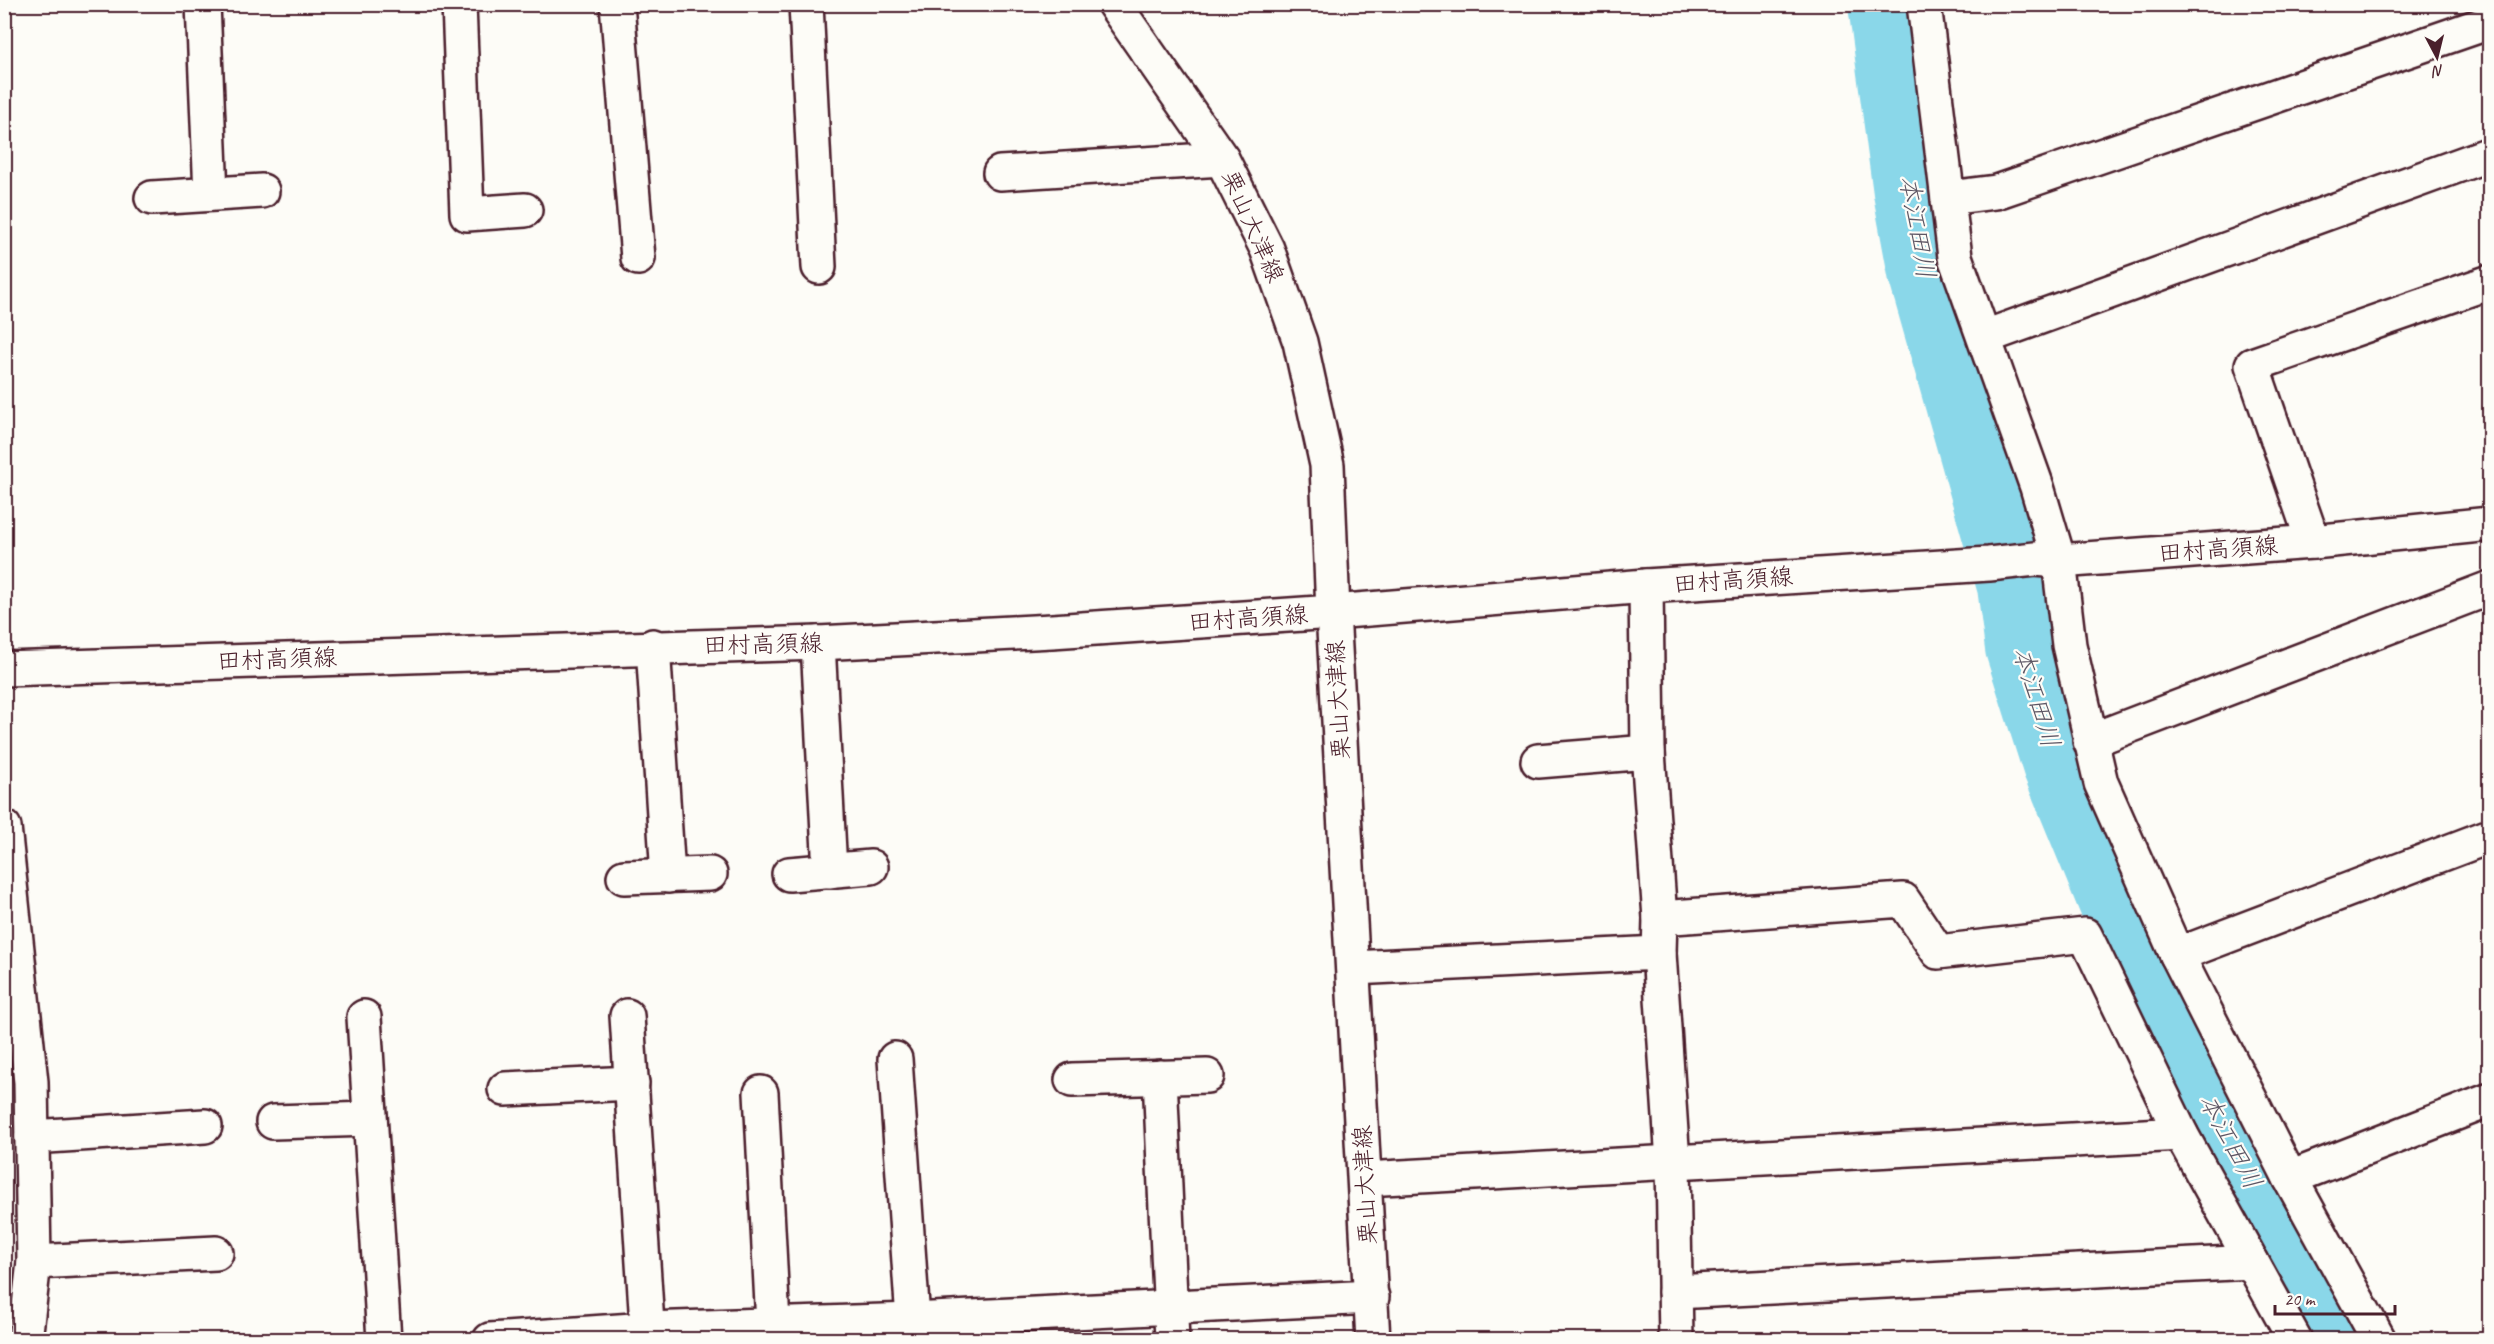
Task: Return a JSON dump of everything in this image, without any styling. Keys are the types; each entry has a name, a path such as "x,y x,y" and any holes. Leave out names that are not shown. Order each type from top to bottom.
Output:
{"street":[{"path":"203,4 212,194"},
{"path":"459,4 468,214 525,210"},
{"path":"617,4 638,258"},
{"path":"806,4 819,267"},
{"name":"栗山大津線","path":"1114,4 1222,159 1267,249 1300,342 1327,465 1373,1340"},
{"path":"1924,4 1955,257 2037,487 2047,560 2101,783 2177,955 2290,1178 2379,1340"},
{"path":"1948,198 1996,192 2490,22"},
{"path":"1985,337 2490,154"},
{"path":"1000,173 1222,159"},
{"path":"152,198 262,191"},
{"path":"2313,542 2252,364 2490,282"},
{"name":"田村高須線","path":"4,669 653,646 818,643 1052,631 1333,612 1646,586 2313,542 2490,524"},
{"path":"1646,586 1648,752 1660,918 1659,953 1673,1162 1676,1340"},
{"path":"2090,741 2490,588"},
{"path":"818,643 830,871"},
{"path":"653,646 668,876"},
{"path":"1538,761 1648,752"},
{"path":"4,828 18,1081 33,1137 34,1262 25,1340"},
{"path":"2177,955 2490,836"},
{"path":"789,874 871,867"},
{"path":"624,877 710,874"},
{"path":"1660,918 1903,900 1938,952 2085,935 2181,1134 2295,1340"},
{"path":"1353,968 1659,953"},
{"path":"627,1016 647,1334"},
{"path":"364,1017 384,1340"},
{"path":"895,1059 900,1327"},
{"path":"1160,1077 1171,1324"},
{"path":"1072,1080 1207,1077"},
{"path":"505,1089 632,1083"},
{"path":"761,1093 773,1324"},
{"path":"2290,1178 2490,1100"},
{"path":"273,1122 370,1119"},
{"path":"33,1137 205,1126"},
{"path":"1365,1179 2181,1134"},
{"path":"34,1262 216,1253"},
{"path":"1675,1292 2252,1262"},
{"path":"490,1340 647,1334 773,1324 900,1327 1171,1324 1372,1297"}],"waterway":[{"name":"本江田川","path":"1884,4 1909,192 1924,273 2013,586 2021,648 2058,765 2152,994 2337,1340"}]}
